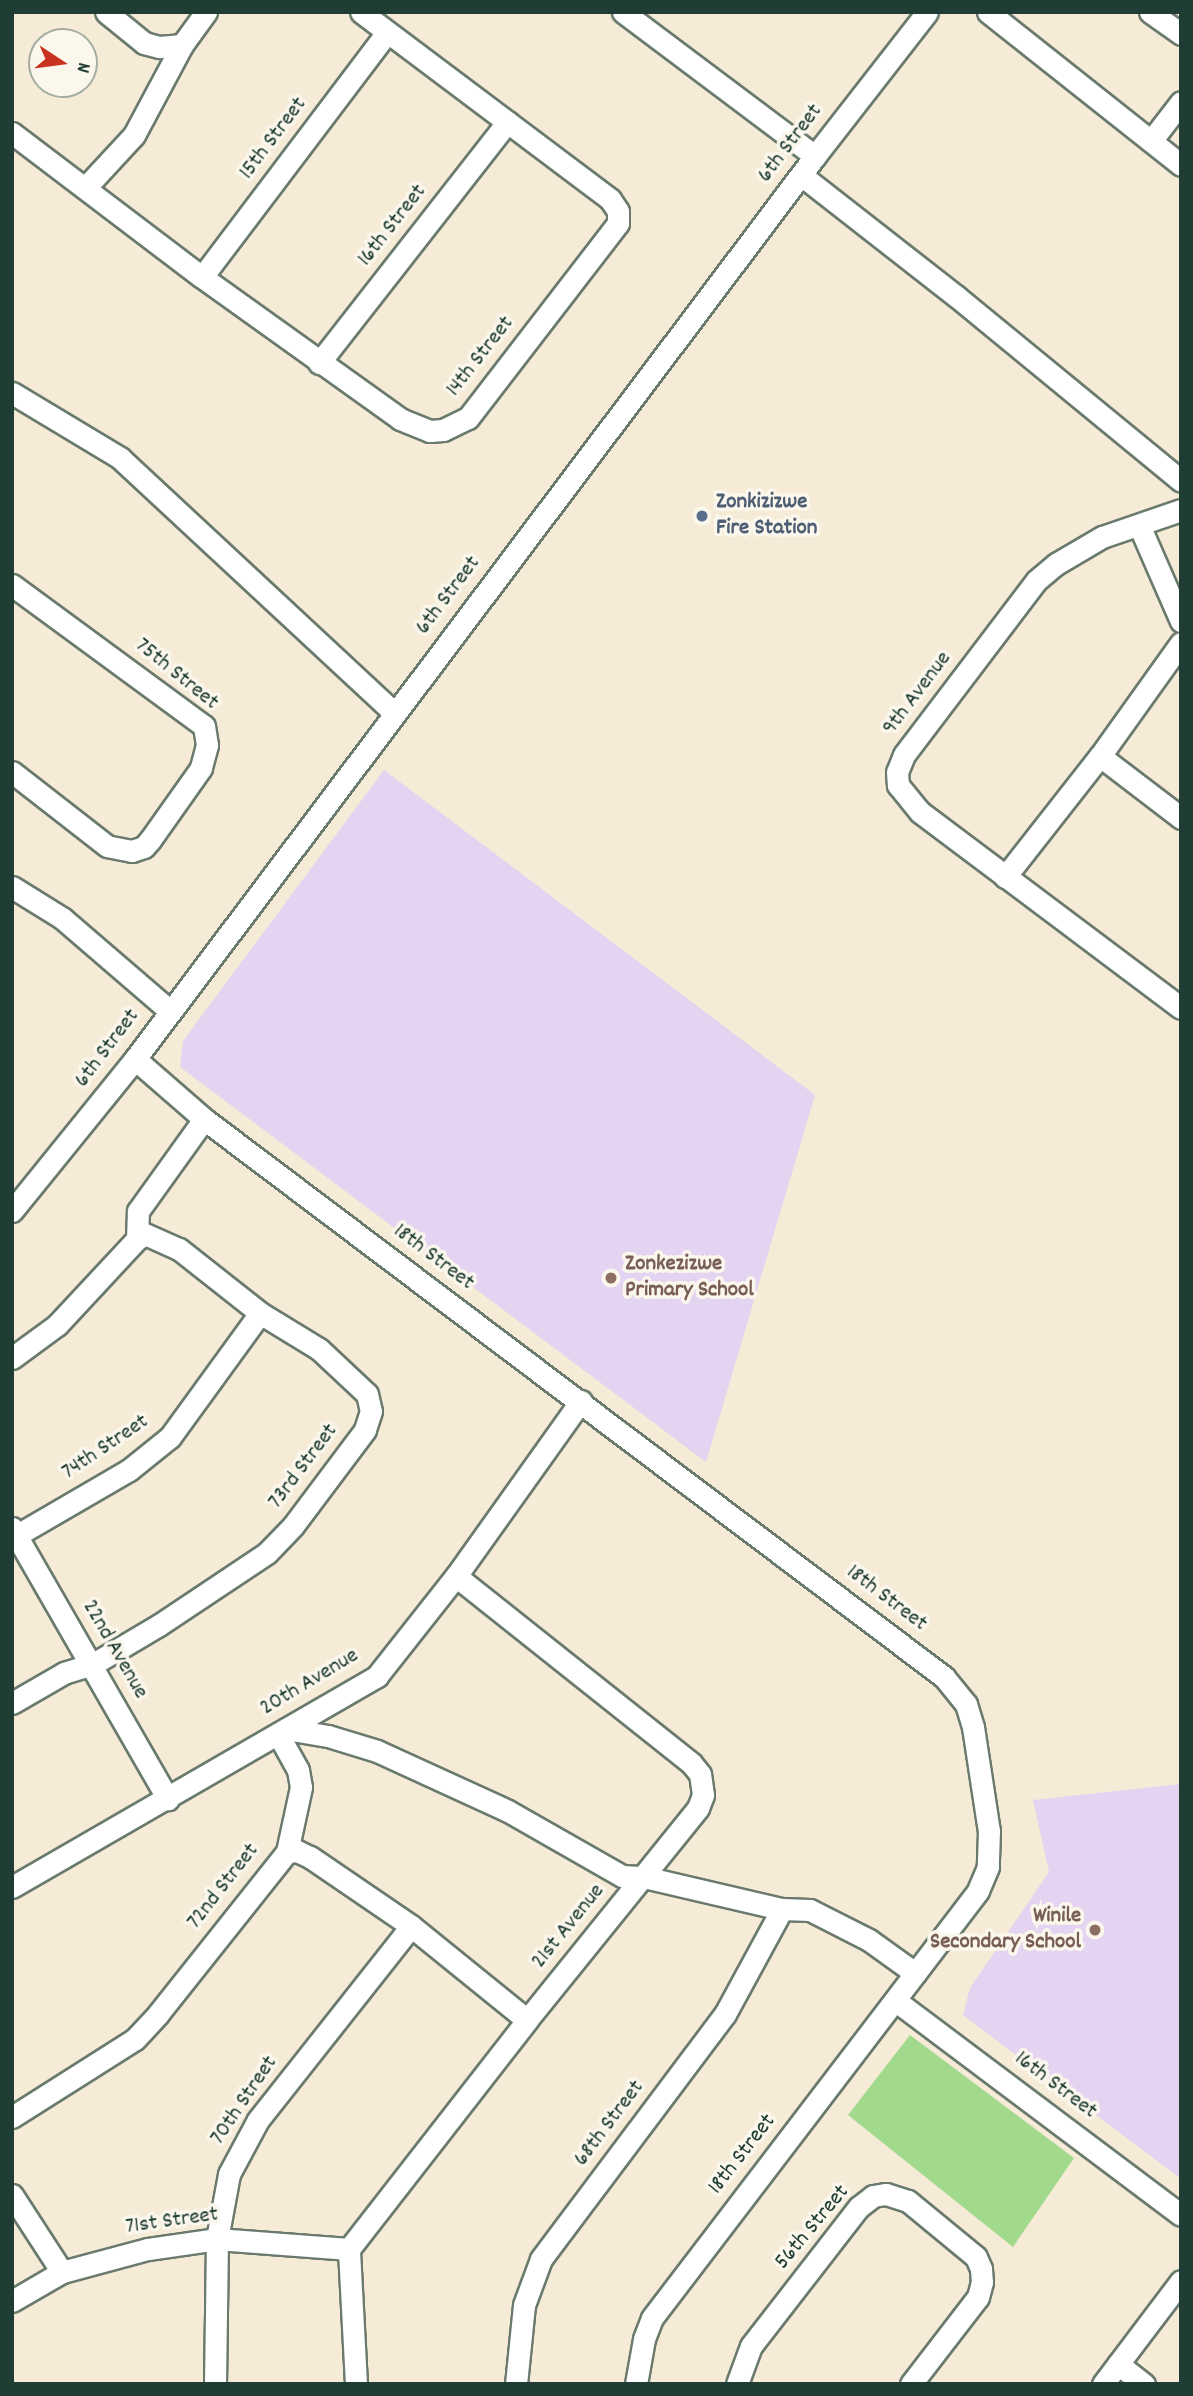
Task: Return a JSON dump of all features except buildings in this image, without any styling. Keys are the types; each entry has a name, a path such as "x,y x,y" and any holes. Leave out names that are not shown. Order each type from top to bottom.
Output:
{"street":[{"path":"106,12 144,43 159,47 182,45"},
{"path":"85,188 134,135 182,45 206,12"},
{"name":"14th Street","path":"12,133 202,277 400,419 430,431 443,430 468,418 618,223 619,218 616,205 610,198 362,12"},
{"path":"623,12 815,156"},
{"name":"6th Street","path":"12,1211 135,1059 169,1010 815,156 927,12"},
{"path":"988,12 1181,165"},
{"path":"1150,12 1181,34"},
{"name":"15th Street","path":"202,277 387,32"},
{"path":"1151,141 1181,102"},
{"name":"16th Street","path":"319,363 507,122"},
{"path":"801,175 956,296 1181,481"},
{"path":"12,393 120,458 394,713"},
{"name":"9th Avenue","path":"1181,510 1102,537 1056,564 1036,581 904,755 897,772 898,786 920,812 1181,1008"},
{"path":"1139,525 1181,621"},
{"name":"75th Street","path":"12,585 204,726 207,745 201,768 144,847 132,851 107,846 12,772"},
{"path":"1005,877 1100,756 1181,643"},
{"path":"1100,756 1181,818"},
{"path":"12,887 62,918 169,1010"},
{"name":"18th Street","path":"135,1059 204,1119 944,1677 966,1704 973,1727 989,1831 988,1867 978,1891 652,2318 644,2339 636,2384"},
{"path":"12,1358 57,1325 137,1239 138,1211 204,1119"},
{"name":"73rd Street","path":"12,1703 64,1673 93,1664 159,1625 267,1553 293,1526 365,1430 371,1411 367,1394 319,1349 260,1313 178,1249 145,1234 137,1239"},
{"name":"74th Street","path":"14,1534 129,1469 170,1437 260,1313"},
{"name":"20th Avenue","path":"12,1887 168,1799 377,1675 456,1576 581,1401"},
{"name":"22nd Avenue","path":"14,1534 93,1664 168,1799"},
{"name":"21st Avenue","path":"349,2249 527,2020 698,1808 703,1795 700,1774 691,1763 456,1576"},
{"path":"286,1852 301,1787 298,1770 282,1732 328,1736 377,1751 508,1811 622,1876 644,1877 782,1909 810,1910 869,1940 915,1973"},
{"name":"72nd Street","path":"12,2117 135,2039 158,2014 286,1852 296,1851 310,1857 411,1926 527,2020"},
{"name":"68th Street","path":"516,2384 524,2305 541,2259 725,2014 782,1909"},
{"name":"70th Street","path":"215,2384 217,2239 229,2174 241,2147 258,2120 411,1926"},
{"name":"16th Street","path":"896,2001 1181,2215"},
{"name":"56th Street","path":"737,2384 751,2346 859,2207 873,2196 886,2194 908,2201 976,2257 981,2269 982,2282 978,2297 911,2384"},
{"path":"12,2195 62,2272"},
{"name":"71st Street","path":"12,2301 62,2272 148,2249 217,2239 349,2249"},
{"path":"349,2249 356,2384"},
{"path":"1103,2384 1181,2281"},
{"path":"1118,2364 1144,2384"}],"shaded area":[{"name":"Zonkezizwe Primary School","path":"384,770 815,1095 706,1462 180,1067 183,1041"},
{"name":"Winile Secondary School","path":"1181,1784 1181,2179 963,2015 970,1988 1049,1872 1033,1800"}],"green space":[{"path":"910,2035 1074,2158 1013,2247 848,2115"}],"place":[{"name":"Zonkizizwe Fire Station","path":"702,516"},
{"name":"Zonkezizwe Primary School","path":"611,1278"},
{"name":"Winile Secondary School","path":"1095,1930"}]}
